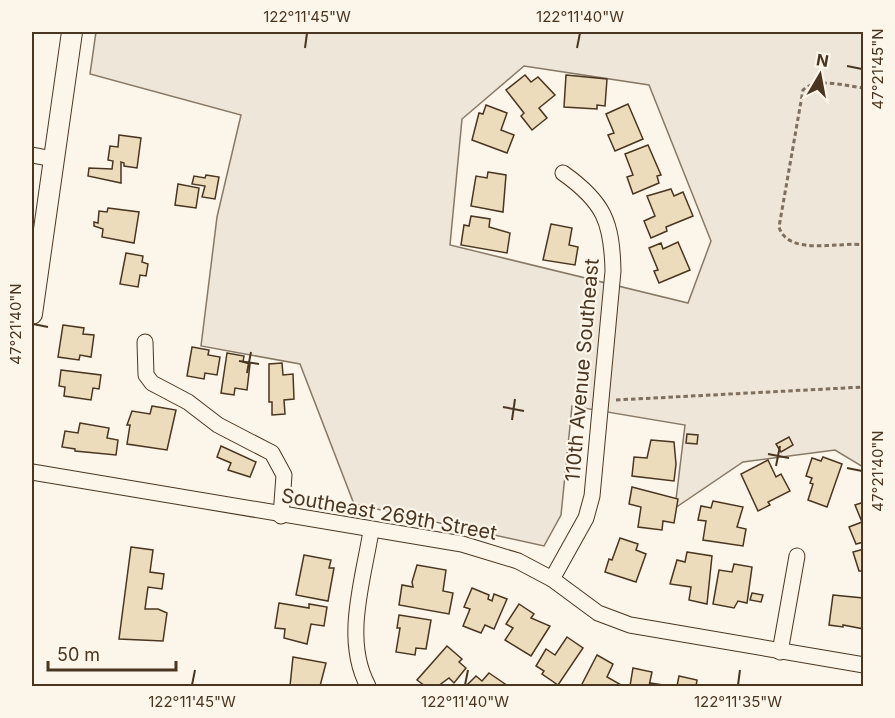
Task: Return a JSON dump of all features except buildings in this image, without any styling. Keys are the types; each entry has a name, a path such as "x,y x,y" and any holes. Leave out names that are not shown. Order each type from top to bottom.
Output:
{"street":[{"path":"32,314 72,32"},
{"path":"32,155 53,159"},
{"name":"110th Avenue Southeast","path":"552,579 586,518 592,496 613,272 612,248 601,208 587,190 563,173"},
{"path":"145,342 146,375 152,383 188,402 218,425 272,453 284,476 281,516"},
{"name":"Southeast 269th Street","path":"32,472 281,516 462,544 518,561 552,579 598,613 630,625 864,665"},
{"path":"368,686 358,667 354,645 371,531"},
{"path":"780,652 797,556"}],"path":[{"path":"864,88 816,83 803,90 779,227 781,234 793,243 835,247 864,245"},
{"path":"602,400 864,387"}],"shaded area":[{"path":"96,32 863,32 863,467 835,450 743,462 675,508 685,425 572,406 561,515 544,546 354,504 300,364 201,346 217,217 241,115 90,74","holes":["524,66 649,85 711,241 688,303 450,245 462,119"]}]}
